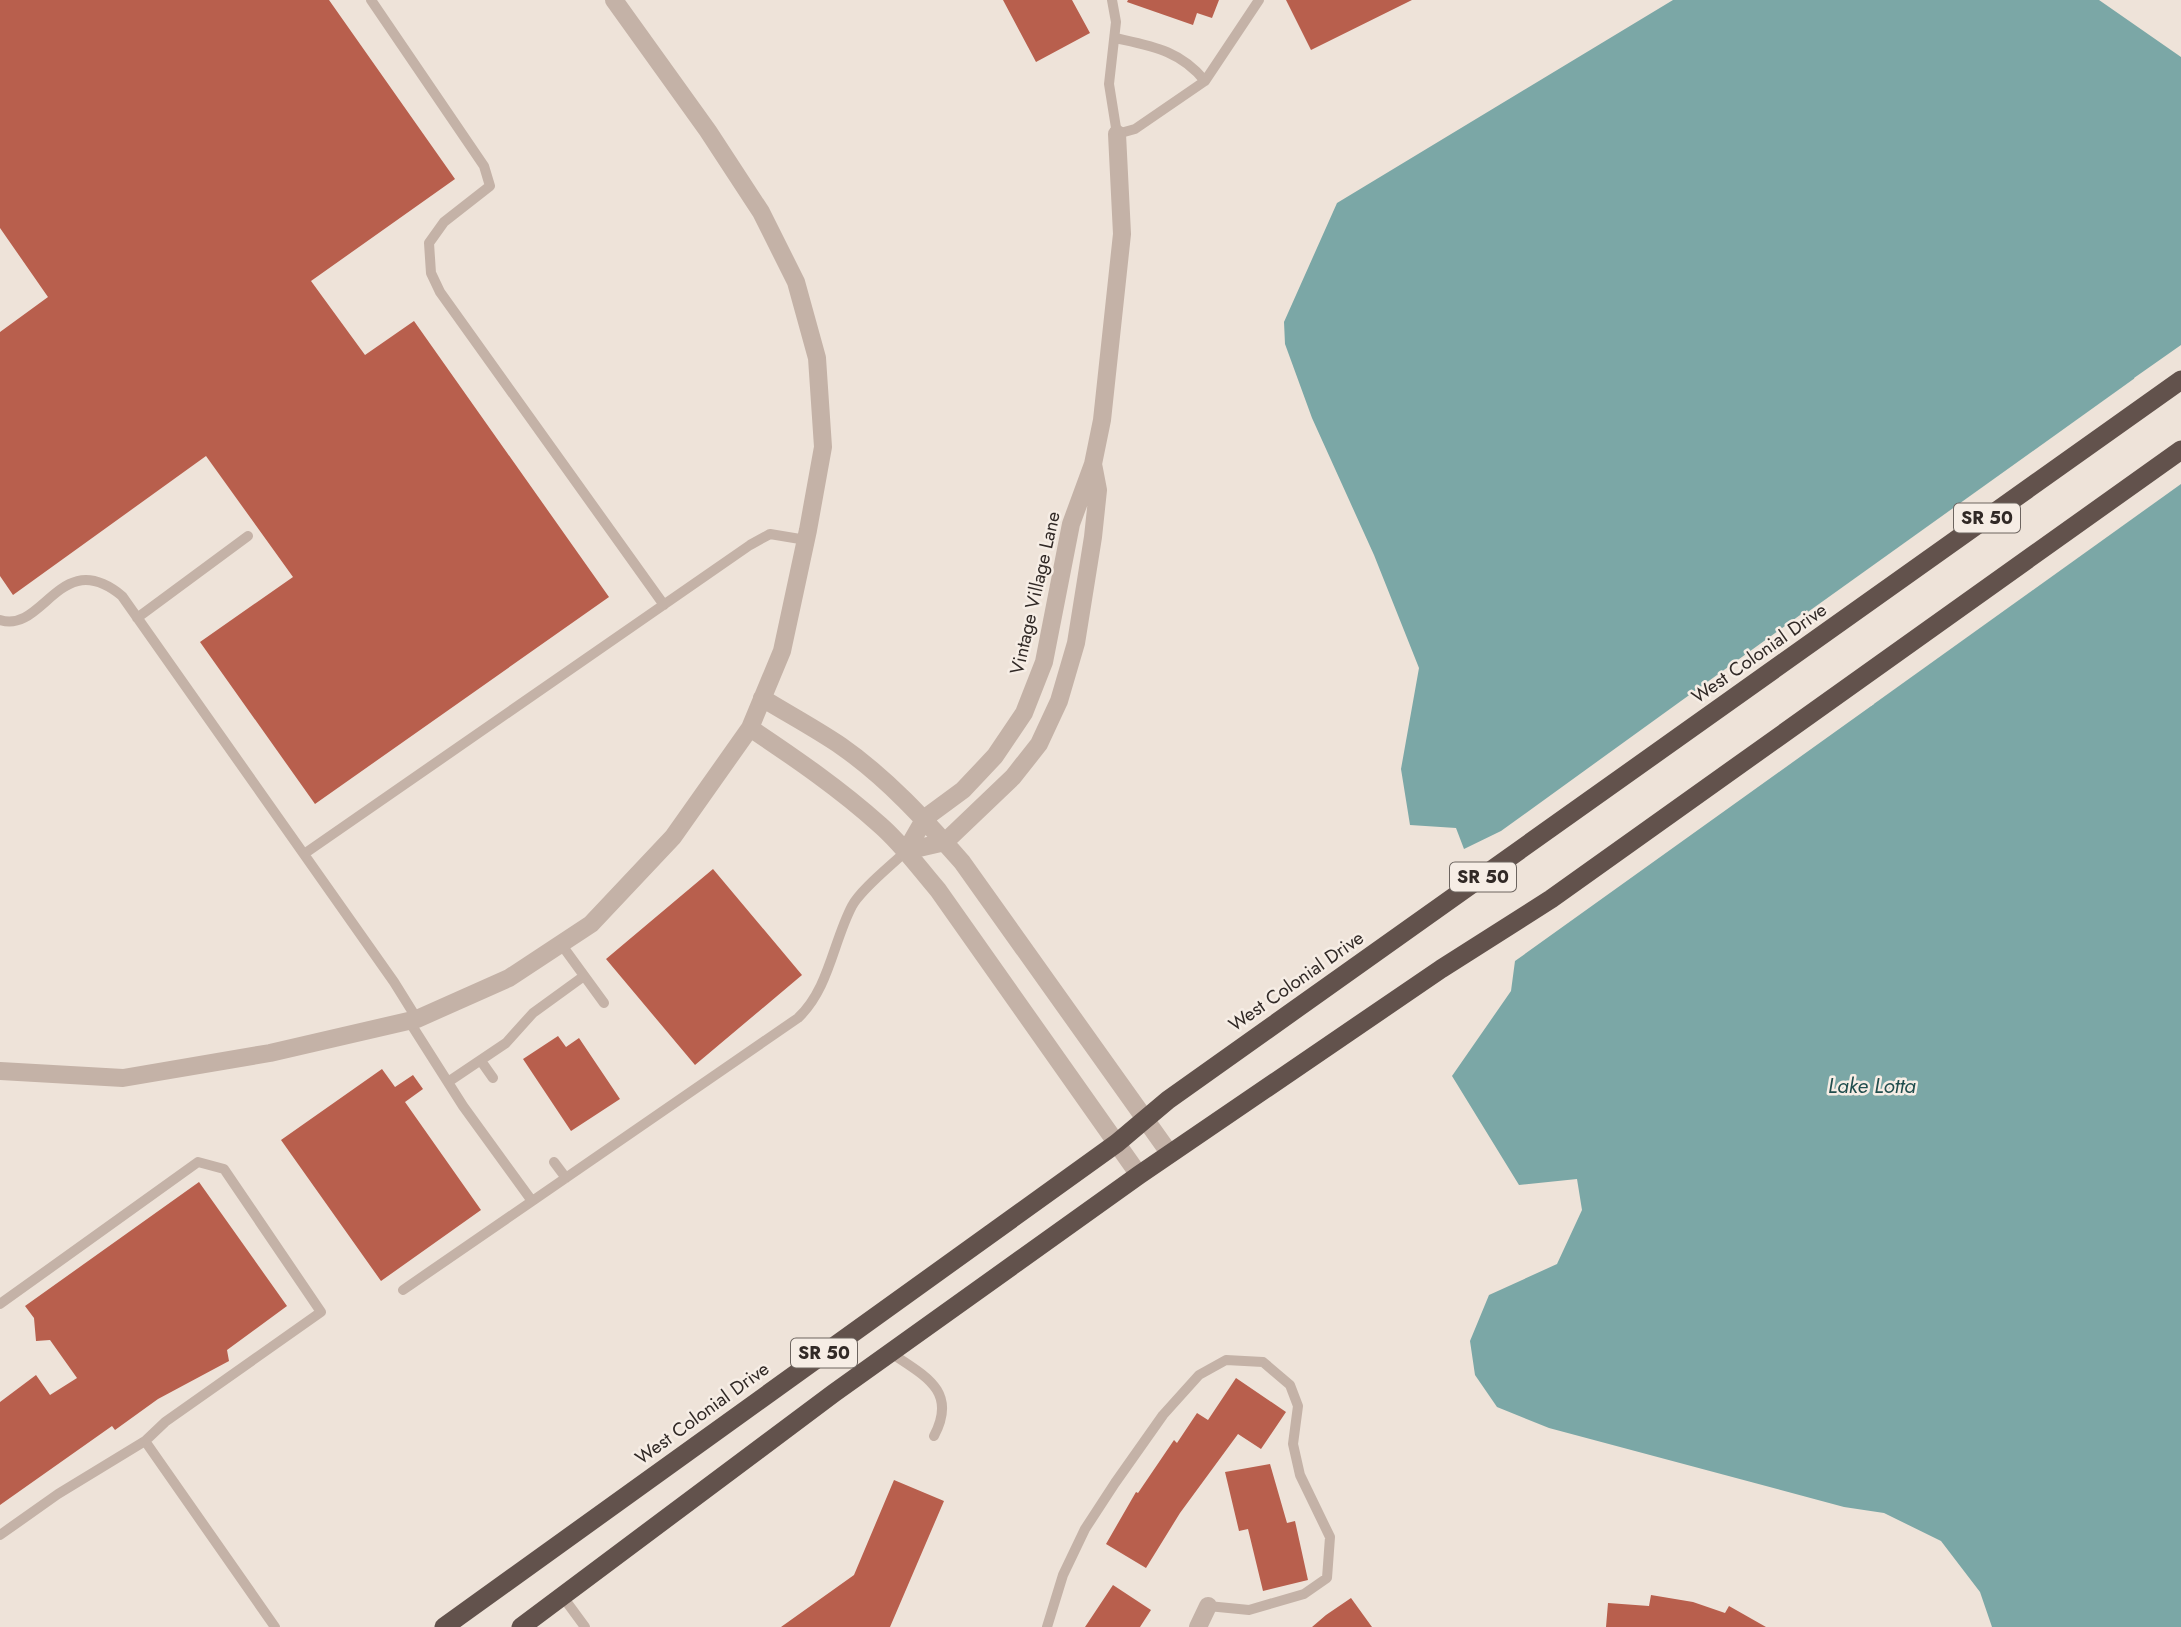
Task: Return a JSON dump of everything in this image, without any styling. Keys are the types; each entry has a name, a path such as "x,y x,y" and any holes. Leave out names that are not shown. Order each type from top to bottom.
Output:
{"highway":[{"name":"West Colonial Drive","path":"444,1627 1117,1143 1168,1100 2181,380"},
{"name":"SR 50","path":"521,1627 891,1353 1139,1175 1441,969 1551,899 2181,450"}],"street":[{"path":"0,1071 123,1078 270,1053 413,1020 509,978 591,924 673,838 750,728 782,651 823,447 817,358 796,282 761,212 614,0"},
{"name":"Vintage Village Lane","path":"906,851 925,818 962,790 995,756 1024,713 1044,662 1071,524 1093,464 1102,420 1122,234 1121,176 1116,134"},
{"name":"Vintage Village Lane","path":"945,842 1013,777 1039,744 1059,701 1076,643 1093,537 1098,490 1093,464"},
{"path":"762,698 841,746 925,818 962,862 1170,1154"},
{"path":"750,728 814,771 881,825 906,851 937,890 1139,1175"},
{"path":"906,851 945,842"},
{"path":"1198,1627 1208,1605"}],"lane":[{"path":"371,0 484,166 490,186 444,222 429,243 431,273 440,292 664,605"},
{"name":"Vintage Village Lane","path":"1112,0 1116,22 1109,84 1116,134"},
{"path":"1116,134 1135,129 1205,81 1259,0"},
{"path":"1115,38 1165,50 1196,70 1205,81"},
{"path":"304,854 750,545 770,534 806,540"},
{"path":"137,618 248,536"},
{"path":"0,620 7,622 23,618 67,586 80,580 108,584 122,596 394,982 448,1082 532,1201"},
{"path":"403,1290 798,1017 812,1004 838,935 854,902 906,851"},
{"path":"561,944 604,1003"},
{"path":"448,1082 506,1042 533,1013 584,975"},
{"path":"481,1061 493,1078"},
{"path":"0,1304 198,1162 224,1169 321,1312 165,1422 145,1441 58,1494 0,1535"},
{"path":"554,1162 566,1178"},
{"path":"891,1353 925,1376 940,1394 944,1406 942,1422 934,1436"},
{"path":"1047,1627 1063,1575 1084,1529 1163,1415 1199,1375 1226,1360 1263,1362 1290,1385 1298,1406 1293,1444 1300,1475 1330,1537 1326,1578 1304,1594 1249,1610 1208,1605"},
{"path":"145,1441 275,1627"},
{"path":"563,1597 585,1627"}],"water":[{"name":"Lake Lotta","path":"1673,0 2099,0 2181,57 2181,345 2134,378 2181,447 2181,1627 1992,1627 1980,1592 1941,1541 1884,1513 1844,1507 1549,1428 1497,1407 1475,1375 1470,1341 1489,1295 1557,1264 1582,1210 1577,1179 1519,1185 1452,1076 1511,991 1515,961 1874,704 1807,610 1501,831 1464,849 1456,828 1410,825 1401,769 1419,668 1374,555 1312,418 1285,344 1284,322 1337,203"}],"pier":[{"path":"2135,378 2181,443 2181,484 1871,706 1805,614"}],"building":[{"path":"0,0 329,0 455,179 311,281 365,355 414,321 609,597 315,804 200,642 293,577 206,456 13,595 0,576 0,332 48,297 0,228"},
{"path":"1003,0 1072,0 1090,33 1036,62"},
{"path":"1219,0 1212,18 1197,13 1193,25 1127,2"},
{"path":"1286,0 1412,0 1311,50"},
{"path":"713,869 802,975 695,1065 606,959"},
{"path":"558,1036 566,1047 579,1038 620,1099 571,1131 523,1059"},
{"path":"382,1069 395,1087 413,1075 423,1089 405,1102 481,1210 381,1281 281,1140"},
{"path":"199,1182 287,1306 227,1350 229,1361 158,1399 115,1430 112,1426 0,1505 0,1402 36,1375 50,1395 77,1378 50,1340 36,1341 34,1318 25,1306"},
{"path":"1236,1378 1286,1412 1261,1449 1238,1434 1180,1513 1146,1568 1106,1544 1136,1492 1138,1493 1174,1440 1177,1443 1197,1413 1208,1420"},
{"path":"1270,1464 1287,1523 1295,1521 1308,1580 1263,1591 1248,1529 1239,1531 1225,1472"},
{"path":"894,1480 944,1501 890,1627 781,1627 854,1575"},
{"path":"1113,1585 1151,1610 1140,1627 1085,1627"},
{"path":"1651,1595 1693,1602 1725,1613 1729,1606 1766,1627 1606,1627 1608,1603 1649,1606"},
{"path":"1351,1598 1372,1627 1312,1627 1326,1615"}]}
